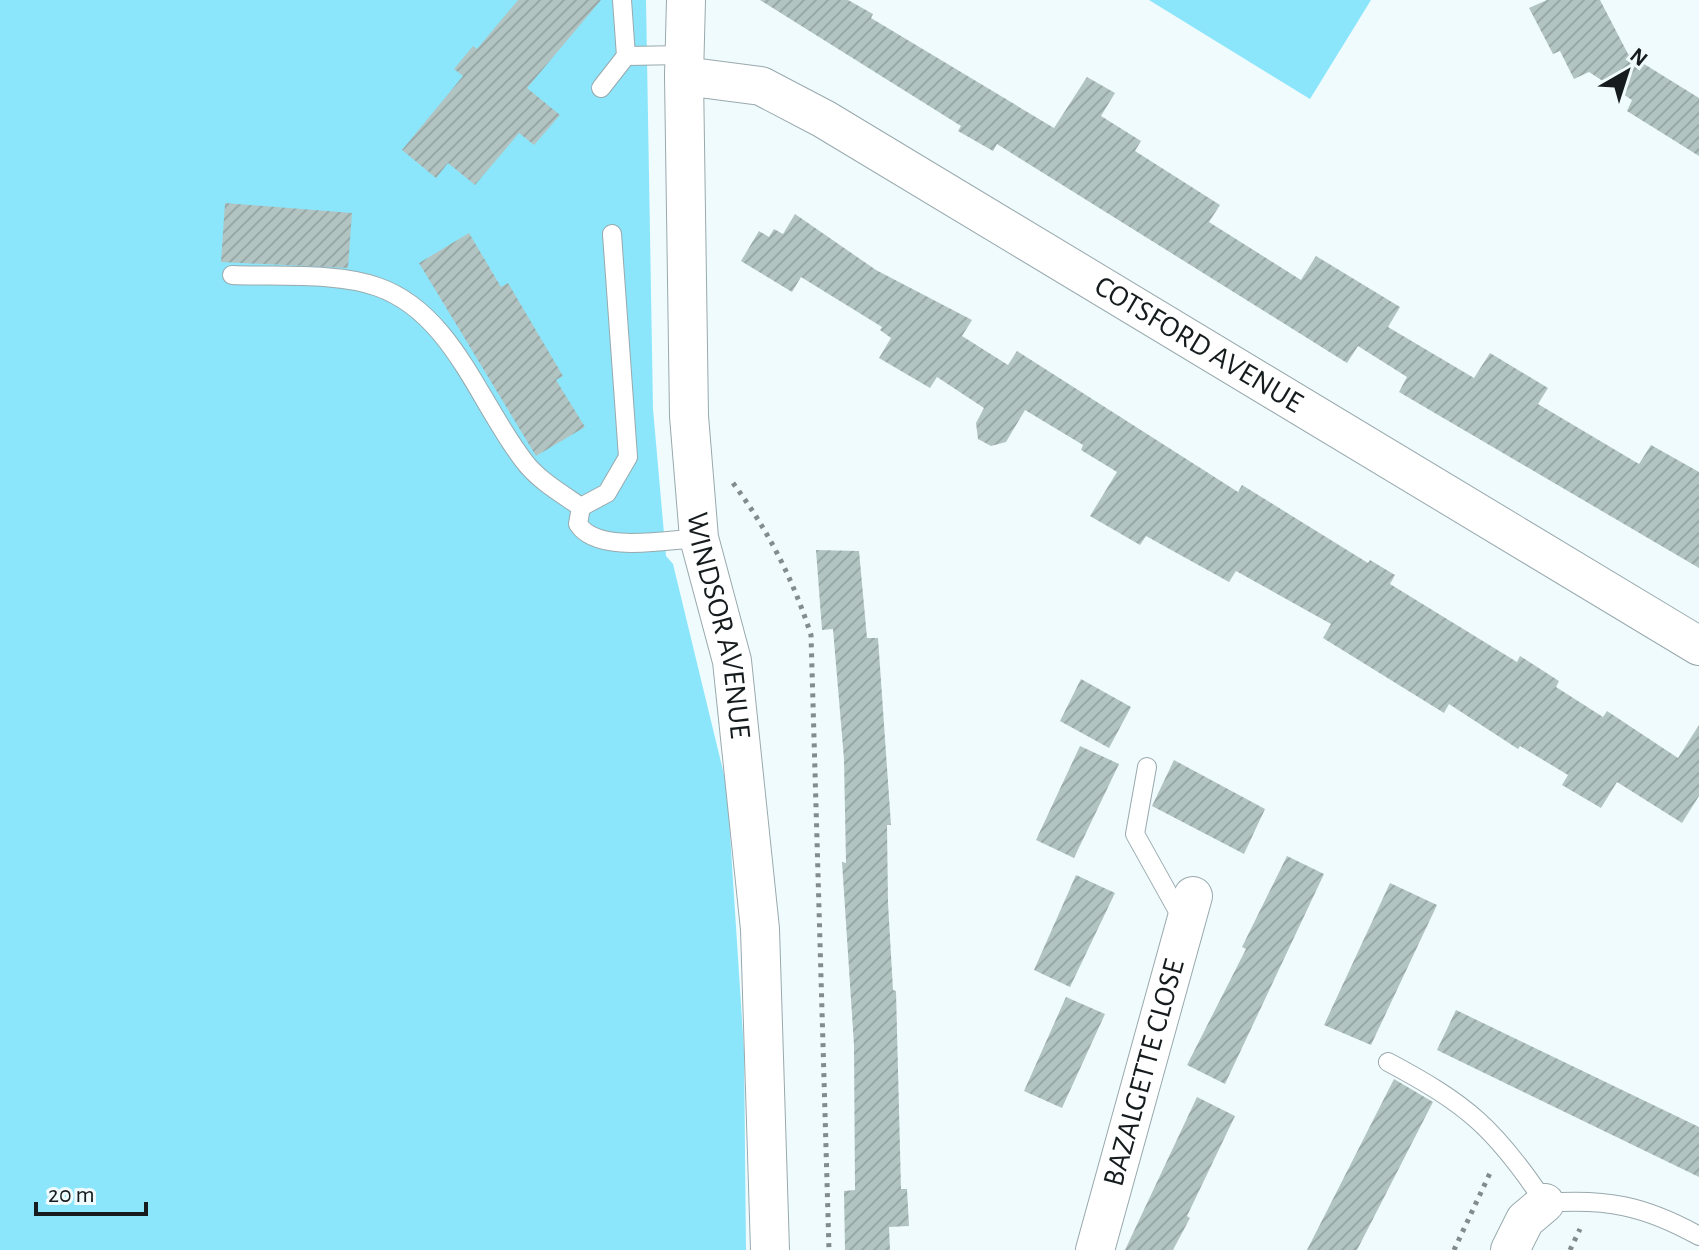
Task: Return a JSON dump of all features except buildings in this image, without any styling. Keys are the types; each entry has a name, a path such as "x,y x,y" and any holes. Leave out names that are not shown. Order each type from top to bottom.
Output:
{"street":[{"name":"WINDSOR AVENUE","path":"686,0 684,66 692,445 699,538 732,661 760,929 770,1250"},
{"name":"COTSFORD AVENUE","path":"684,66 761,86 824,119 1699,646"},
{"name":"BAZALGETTE CLOSE","path":"1095,1250 1189,911"},
{"path":"1510,1250 1525,1220 1545,1203"}],"lane":[{"path":"601,88 626,56 622,0"},
{"path":"626,56 684,66"},
{"path":"581,507 607,493 628,457 612,234"},
{"path":"232,275 352,281 377,286 412,302 435,325 525,464 581,507"},
{"path":"581,507 578,524 585,536 604,542 699,538"},
{"path":"1147,767 1135,834 1189,911"},
{"path":"1388,1062 1448,1094 1482,1122 1509,1151 1545,1203 1620,1203 1664,1216 1699,1236"}],"path":[{"path":"692,445 720,465 766,528 800,601 811,635 829,1250"},
{"path":"1454,1250 1493,1166 1509,1151"}],"shaded area":[{"path":"0,0 646,0 653,409 666,556 673,564 727,787 744,1051 746,1250 0,1250"},
{"path":"1149,0 1371,0 1310,99"}]}
